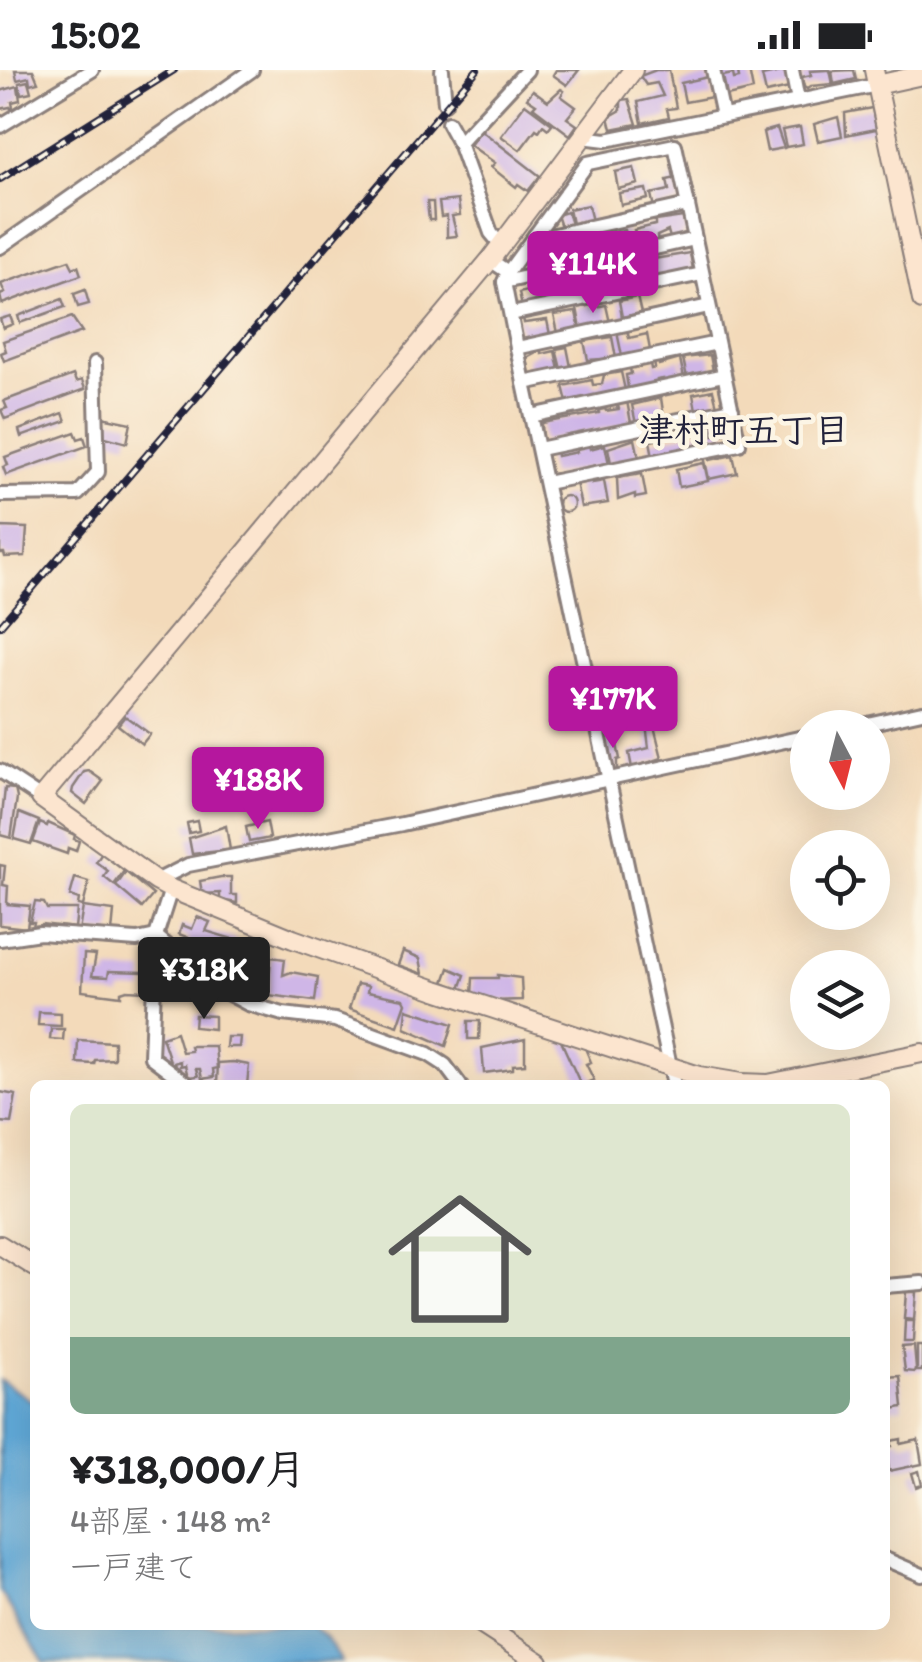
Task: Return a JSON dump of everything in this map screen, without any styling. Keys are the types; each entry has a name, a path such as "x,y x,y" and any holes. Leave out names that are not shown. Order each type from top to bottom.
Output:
{"street":[{"path":"0,126 92,70"},
{"path":"0,247 252,70"},
{"path":"442,70 444,103"},
{"path":"459,143 527,70"},
{"path":"41,798 496,252 633,70"},
{"path":"713,70 722,116"},
{"path":"792,70 798,100"},
{"path":"582,137 606,140 798,100 875,77 922,75"},
{"path":"875,77 922,300"},
{"path":"448,123 459,143 506,277 524,383 672,1077"},
{"path":"506,277 588,163 675,144 739,444 546,483"},
{"path":"536,235 546,237 688,204"},
{"path":"506,277 695,239"},
{"path":"511,314 702,274"},
{"path":"517,348 709,306"},
{"path":"524,383 716,342"},
{"path":"0,495 78,494 98,472 95,363"},
{"path":"531,416 724,375"},
{"path":"539,450 732,409"},
{"path":"890,719 922,712"},
{"path":"181,1080 151,1057 156,936 164,885 188,866 790,740"},
{"path":"0,771 164,885 293,939 672,1077 706,1080"},
{"path":"0,939 40,933 137,940 156,936"},
{"path":"156,936 216,987 248,1004 283,1014 335,1020 428,1054 445,1064 456,1080"},
{"path":"823,1079 922,1053"},
{"path":"0,1245 30,1264"},
{"path":"890,1286 922,1283"},
{"path":"890,1562 922,1575"},
{"path":"490,1630 538,1662"}],"water":[{"path":"0,1380 30,1400 30,1630 317,1630 342,1662 44,1662 0,1591"}],"building":[{"path":"15,70 33,70 38,82 30,84 29,77 17,80"},
{"path":"556,70 579,70 567,85 553,75"},
{"path":"669,70 676,108 667,109 669,117 642,123 638,102 663,96 657,83 646,85 640,76"},
{"path":"749,70 753,90 727,96 723,76 733,74 734,79 739,78 738,72"},
{"path":"830,70 833,84 804,87 802,77 811,75 810,71"},
{"path":"854,70 856,79 834,84 832,71"},
{"path":"785,71 789,88 766,93 762,76"},
{"path":"708,77 712,97 685,102 681,83"},
{"path":"28,81 31,92 21,94 19,83"},
{"path":"18,86 20,100 12,102 14,113 10,107 0,109 0,91"},
{"path":"561,89 561,96 576,107 567,118 577,125 570,135 527,98 533,90 548,101"},
{"path":"629,99 637,124 612,129 609,117 621,110 621,100"},
{"path":"525,104 552,124 548,129 543,125 539,131 536,129 520,150 501,136"},
{"path":"872,108 876,129 846,135 845,113"},
{"path":"838,117 842,136 818,141 814,124"},
{"path":"800,127 803,144 786,147 782,130"},
{"path":"777,128 784,148 767,151 763,132"},
{"path":"481,130 540,176 528,191 518,184 516,187 491,167 495,163 470,145"},
{"path":"634,168 638,184 618,189 615,172"},
{"path":"676,178 680,203 654,208 651,194 669,190 667,180"},
{"path":"646,189 648,199 621,205 619,193"},
{"path":"458,200 460,215 452,216 457,236 447,237 447,216 441,217 439,202"},
{"path":"427,202 433,202 434,220 429,220"},
{"path":"588,205 592,221 572,224 569,209"},
{"path":"567,212 571,224 561,227 557,215"},
{"path":"683,217 687,233 682,234 683,238 671,241 668,231 657,236 658,242 637,247 634,230 655,225 655,221"},
{"path":"625,230 629,249 606,254 602,234"},
{"path":"592,236 597,257 516,274 526,258 534,256 533,250 552,249 554,244"},
{"path":"690,253 693,269 637,282 632,259 641,257 642,261"},
{"path":"69,260 73,268 78,266 81,275 2,304 0,295 5,293 1,284"},
{"path":"628,266 632,283 607,288 603,269"},
{"path":"576,272 577,277 598,273 603,290 522,307 519,293 539,288 540,295 547,294 544,280"},
{"path":"85,290 89,304 78,307 74,294"},
{"path":"637,297 641,313 622,317 619,301"},
{"path":"62,299 65,307 20,323 18,316"},
{"path":"606,305 610,323 581,329 577,308"},
{"path":"576,312 580,330 558,333 554,315"},
{"path":"10,316 13,324 3,328 0,319"},
{"path":"72,317 82,332 4,361 3,341"},
{"path":"523,318 524,323 547,320 550,335 522,341 518,319"},
{"path":"627,330 629,338 647,334 650,350 622,356 617,332"},
{"path":"612,337 616,358 588,360 584,341"},
{"path":"567,347 571,367 561,369 556,349"},
{"path":"542,350 542,354 555,351 559,370 530,376 527,358"},
{"path":"710,355 713,371 687,378 683,358"},
{"path":"680,359 684,378 628,388 626,375 631,374 630,368 650,364 651,369 655,368 654,361 658,360 659,365"},
{"path":"621,372 625,390 567,402 563,386 592,380 593,385 602,384 604,375"},
{"path":"73,375 76,382 82,380 85,389 5,419 1,410 7,408 4,401"},
{"path":"713,390 717,406 696,410 693,394"},
{"path":"661,398 664,418 636,424 632,405"},
{"path":"627,401 631,423 543,441 542,423 619,409 617,403"},
{"path":"63,413 66,421 21,437 19,430"},
{"path":"102,417 131,423 127,443 98,435"},
{"path":"723,418 726,433 714,435 711,421"},
{"path":"709,421 712,435 701,438 699,423"},
{"path":"75,432 78,439 84,437 87,446 6,475 5,457"},
{"path":"697,432 700,446 653,456 650,441"},
{"path":"635,439 639,458 611,463 608,448"},
{"path":"589,444 590,449 605,445 609,464 550,475 547,453 556,451 557,456 577,452 576,446"},
{"path":"709,455 710,460 733,455 737,473 709,479 704,456"},
{"path":"704,463 708,481 679,487 676,469"},
{"path":"642,474 646,496 635,498 635,494 618,500 617,478"},
{"path":"591,479 592,483 604,481 608,503 581,507 576,482"},
{"path":"566,496 574,504 566,512 558,504"},
{"path":"0,527 27,528 25,556 5,557 0,553"},
{"path":"645,709 648,723 637,725 635,711"},
{"path":"125,716 150,734 142,744 118,725"},
{"path":"653,722 662,758 632,768 629,753 649,748 646,724"},
{"path":"615,735 620,759 617,772 612,769 605,737"},
{"path":"89,771 103,781 86,804 72,793 84,772"},
{"path":"5,788 15,789 17,798 11,838 0,835"},
{"path":"19,813 39,821 31,844 14,839"},
{"path":"197,821 199,831 189,833 187,823"},
{"path":"267,822 270,838 249,842 246,827"},
{"path":"40,823 75,835 74,839 79,841 76,851 68,848 67,854 33,842"},
{"path":"226,826 230,850 192,854 189,838"},
{"path":"102,853 124,871 114,885 104,877 108,871 96,862"},
{"path":"0,865 5,866 7,904 30,906 27,928 0,925"},
{"path":"126,872 153,895 142,908 116,886"},
{"path":"231,877 231,895 237,895 237,903 220,900 220,893 202,894 200,881"},
{"path":"75,878 89,882 83,906 78,905 79,899 70,896"},
{"path":"35,902 44,903 47,909 77,909 75,928 42,924 41,928 33,927 34,922 30,922"},
{"path":"83,907 114,911 112,932 79,931"},
{"path":"197,917 210,922 206,931 236,940 225,966 208,959 188,942 189,938 179,934 182,925 192,929"},
{"path":"403,951 420,958 423,974 398,965"},
{"path":"84,954 96,955 92,976 108,977 109,971 144,972 144,991 127,990 121,996 82,991"},
{"path":"271,957 285,959 283,975 291,972 318,977 315,1001 268,995"},
{"path":"449,968 465,975 460,989 444,982"},
{"path":"473,978 521,978 522,1000 492,1001 472,995"},
{"path":"357,984 368,986 367,992 404,999 398,1026 349,1009"},
{"path":"407,1009 453,1024 446,1046 405,1028"},
{"path":"39,1012 61,1013 61,1026 38,1025"},
{"path":"195,1015 214,1016 214,1029 194,1027"},
{"path":"468,1021 480,1021 479,1039 468,1039"},
{"path":"51,1029 64,1029 63,1040 50,1039"},
{"path":"176,1032 182,1052 191,1051 190,1046 215,1046 214,1077 202,1079 200,1069 196,1069 198,1076 188,1077 180,1061 171,1064 162,1037"},
{"path":"227,1037 240,1037 239,1047 226,1047"},
{"path":"525,1039 525,1064 484,1073 482,1048"},
{"path":"78,1040 114,1042 114,1059 77,1063"},
{"path":"561,1041 585,1048 591,1062 586,1064 594,1080 579,1080"},
{"path":"218,1063 249,1065 248,1080 217,1080"},
{"path":"0,1092 16,1095 11,1123 0,1122"},
{"path":"906,1292 916,1292 914,1320 904,1319"},
{"path":"905,1321 914,1321 913,1342 904,1342"},
{"path":"914,1346 915,1372 905,1371 902,1347"},
{"path":"917,1346 922,1346 922,1371 917,1371"},
{"path":"900,1376 903,1407 890,1409 890,1377"},
{"path":"901,1439 901,1444 918,1440 922,1464 890,1471 891,1441"},
{"path":"919,1471 922,1485 916,1487 912,1473"}],"railway":[{"path":"0,179 174,70"},
{"path":"0,626 477,70"}],"district":[{"name":"津村町五丁目","path":"744,430"}]}
